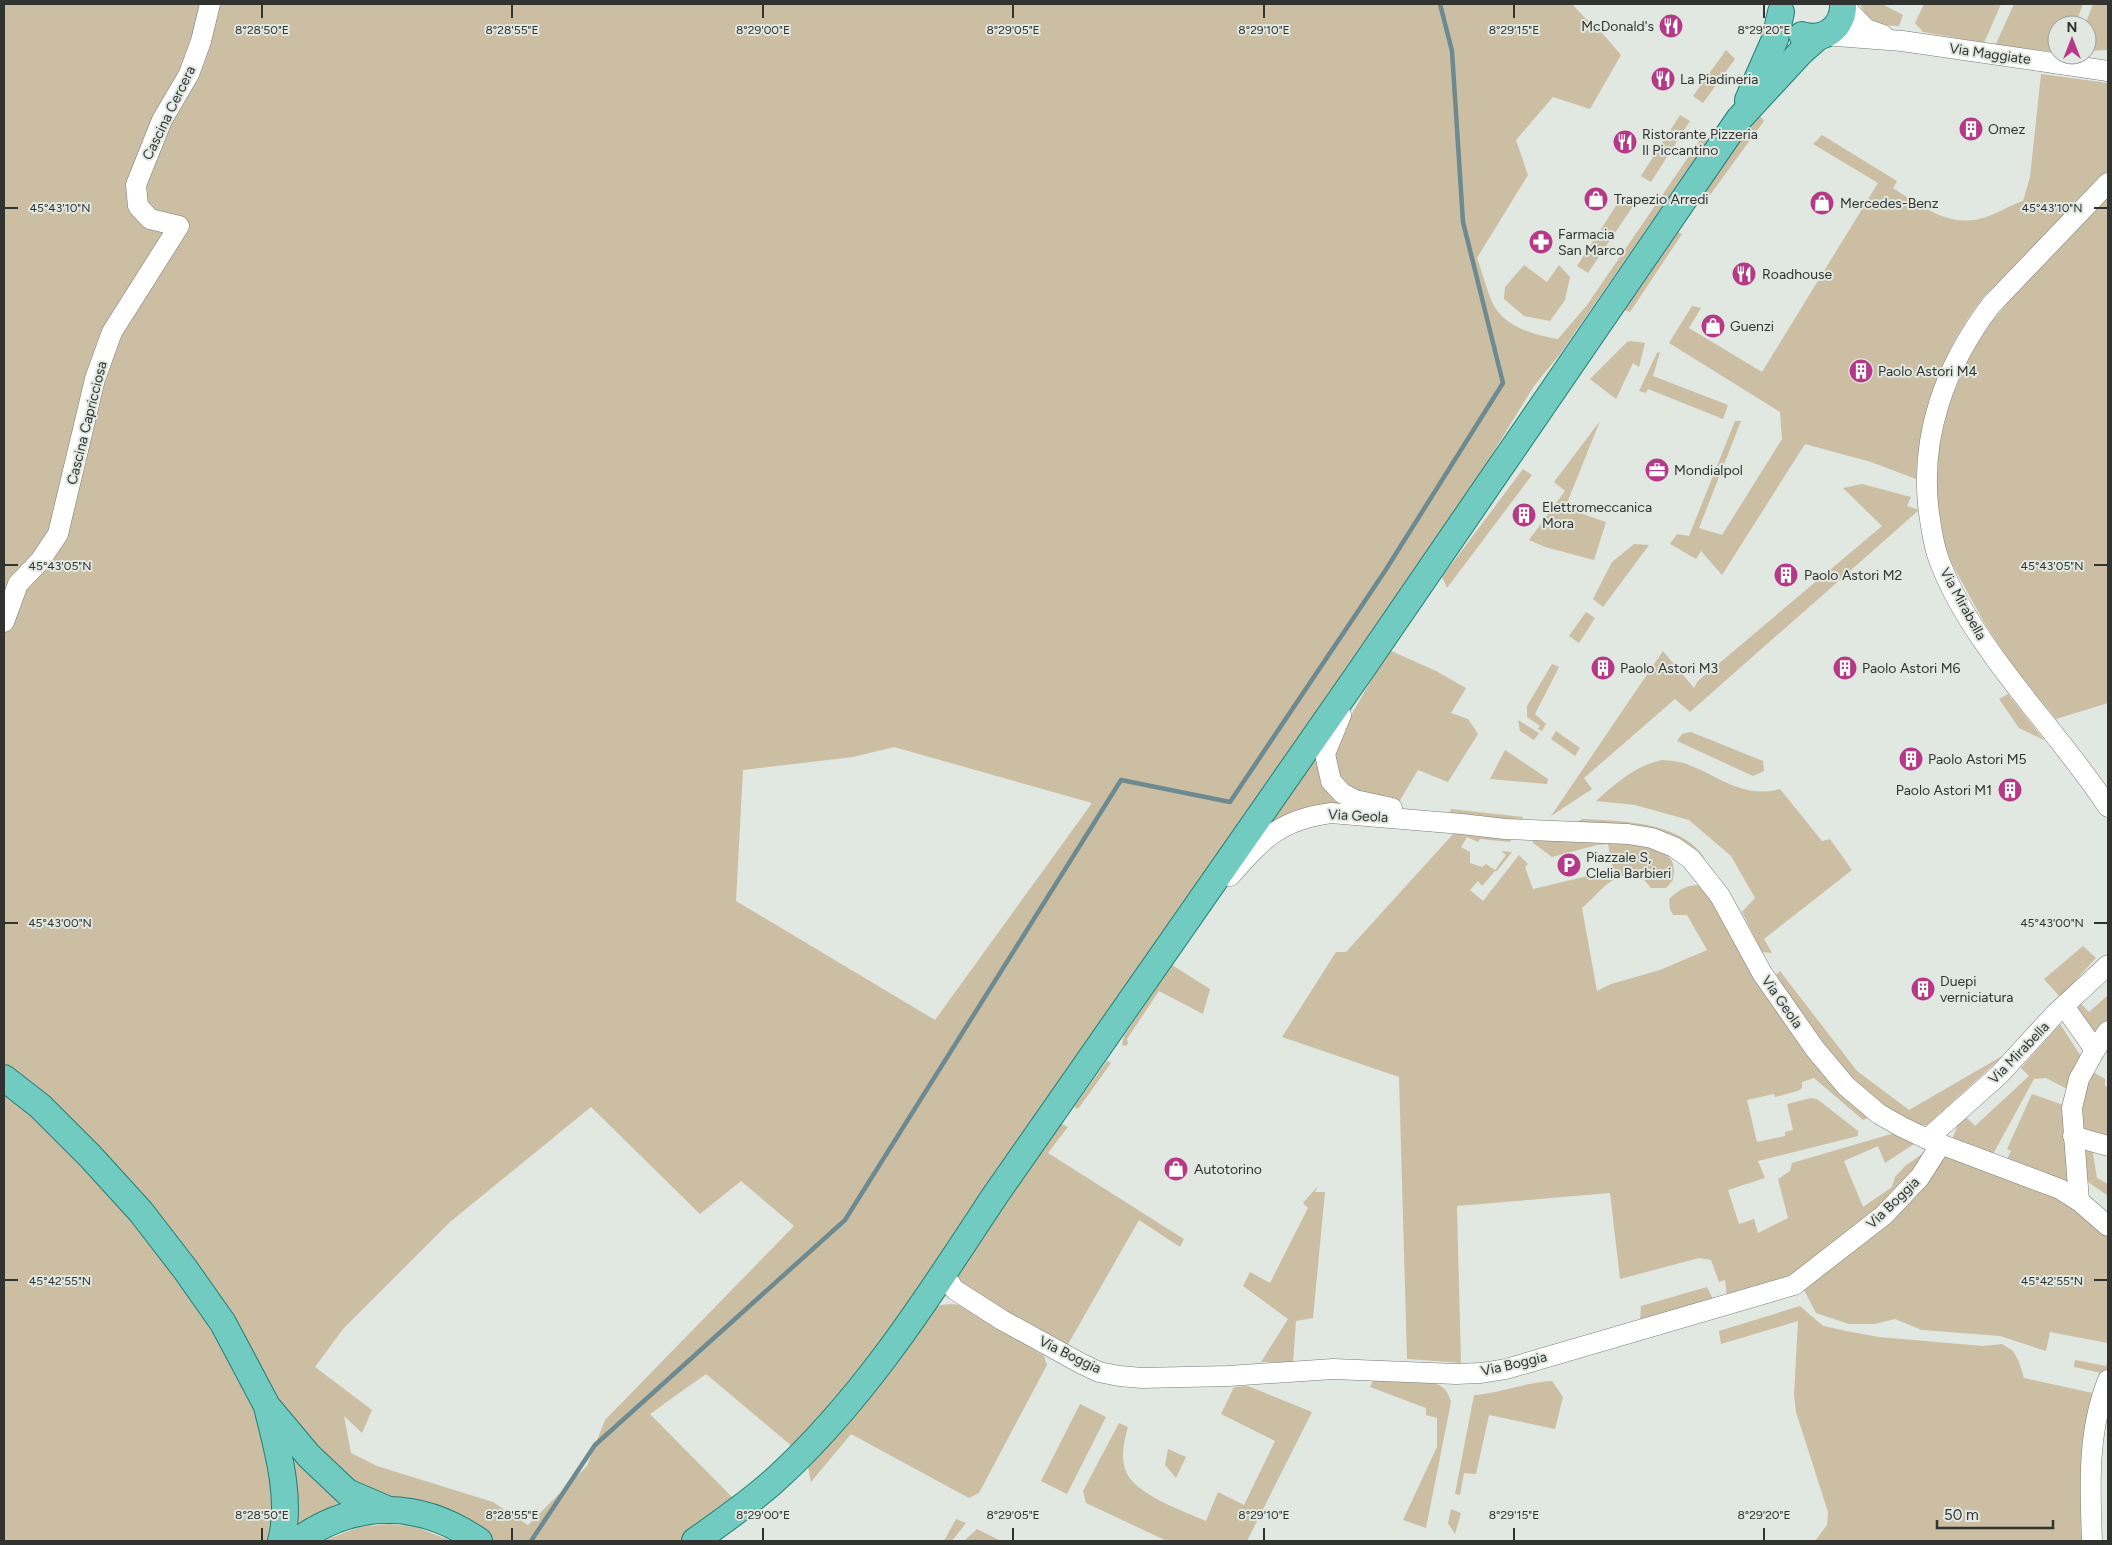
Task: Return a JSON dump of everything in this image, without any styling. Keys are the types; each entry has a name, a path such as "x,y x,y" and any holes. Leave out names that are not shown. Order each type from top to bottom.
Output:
{"main road":[{"path":"695,1541 740,1510 776,1479 806,1450 857,1393 944,1274 994,1198 1362,669 1739,119 1801,52 1838,24 1842,15 1843,5"},
{"path":"1781,8 1785,22 1795,32 1804,36 1821,36"},
{"path":"1739,119 1776,38 1781,8"},
{"path":"4,1078 40,1106 90,1156 141,1212 185,1269 223,1323 267,1406 309,1456 347,1492 389,1510"},
{"path":"267,1406 282,1465 284,1503 281,1541"},
{"path":"297,1541 324,1524 339,1518 373,1510 419,1513 435,1517 451,1524 478,1541"}],"street":[{"name":"Cascina Cercera","path":"179,226 150,219 138,206 136,185 162,120 189,74 201,41 210,4"},
{"name":"Via Maggiate","path":"1843,5 1866,29 1902,41"},
{"name":"Via Maggiate","path":"1821,36 1902,41 2108,71"},
{"name":"Via Mirabella","path":"2108,183 1992,305 1975,326 1961,350 1940,396 1930,439 1926,488 1937,553 1950,584 1982,640 2108,807"},
{"name":"Cascina Capricciosa","path":"4,622 18,584 40,561 58,534 95,379 112,332 179,226"},
{"name":"Via Geola","path":"1362,669 1330,738 1325,754 1331,781 1342,793 1355,800 1462,824"},
{"name":"Via Geola","path":"1180,931 1257,845 1277,829 1294,820 1310,816 1331,813 1505,829 1628,834 1652,838 1674,847 1691,859 1720,896 1762,973 1815,1049 1846,1086 1879,1114 1934,1141 2060,1189 2080,1201 2108,1226"},
{"name":"Via Mirabella","path":"1934,1141 2064,1006 2108,965"},
{"path":"2064,1006 2095,1050"},
{"path":"2080,1201 2072,1108 2079,1079 2108,1031"},
{"path":"2074,1136 2108,1146"},
{"name":"Via Boggia","path":"944,1274 955,1290 1002,1320 1082,1364 1099,1372 1119,1376 1142,1378 1228,1376 1333,1369 1456,1374 1481,1373 1506,1369 1794,1285 1884,1215 1920,1177 1934,1141"},
{"name":"Via Boggia","path":"924,1301 956,1300 1002,1320"},
{"path":"2092,1541 2090,1463 2099,1411 2108,1380"}],"shaded area":[{"path":"4,4 1572,4 1585,18 1597,27 1621,55 1590,109 1553,97 1516,140 1528,175 1477,258 1491,299 1496,309 1508,322 1524,330 1558,339 1587,305 1702,137 1708,140 1560,354 1534,386 1475,482 1285,766 857,1379 794,1448 706,1374 650,1414 736,1501 711,1521 680,1541 492,1541 390,1497 365,1490 339,1472 280,1405 226,1304 181,1243 43,1095 4,1063","holes":["894,747 1092,803 935,1020 736,901 743,770 853,757","591,1107 700,1214 741,1181 794,1226 605,1420 587,1466 528,1525 493,1502 377,1466 351,1453 344,1416 362,1433 372,1410 315,1367 343,1329 450,1222"]},
{"path":"1860,4 1882,4 1903,15 1899,26 1881,24 1875,21 1867,15"},
{"path":"1924,4 2001,4 1984,43 1923,32 1915,23"},
{"path":"2014,4 2083,4 2079,15 2047,15 2047,51 1995,46"},
{"path":"2093,4 2108,4 2108,50 2097,51 2097,15 2089,15"},
{"path":"1726,50 1735,59 1703,103 1693,96"},
{"path":"2041,74 2108,83 2108,171 2074,209 1981,300 1967,320 1944,363 1935,385 1922,431 1916,479 1871,462 1805,444 1722,575 1701,551 1696,559 1670,544 1677,534 1689,536 1735,421 1741,421 1699,528 1722,535 1782,439 1780,412 1669,343 1692,306 1701,308 1689,328 1762,372 1878,183 1813,144 1822,135 1897,181 1893,188 1936,214 1959,220 1983,218 2023,201 2030,177"},
{"path":"1680,115 1690,121 1651,182 1641,176"},
{"path":"1759,115 1764,121 1710,195 1704,189"},
{"path":"2108,184 2108,703 2056,719 2010,662 1985,624 1947,555 1938,525 1934,493 1941,432 1950,401 1969,357 1988,326"},
{"path":"1621,198 1633,206 1588,273 1577,266"},
{"path":"1678,232 1682,234 1630,312 1624,310"},
{"path":"1524,265 1547,282 1559,265 1570,277 1565,300 1550,321 1524,316 1504,299 1505,287"},
{"path":"1627,342 1645,343 1639,367 1633,363 1616,399 1590,379"},
{"path":"1660,352 1653,376 1728,405 1723,419 1648,389 1646,393 1639,391 1657,353"},
{"path":"1600,421 1565,508 1606,522 1594,560 1545,547 1529,540 1565,491 1554,482"},
{"path":"1523,469 1532,475 1447,588 1442,577"},
{"path":"1862,484 1911,497 1907,506 1919,510 1690,712 1675,699 1584,778 1592,789 1551,816 1663,651 1694,688 1698,681 1882,526 1843,488"},
{"path":"1634,544 1649,545 1603,607 1593,599 1612,562"},
{"path":"1586,612 1595,618 1579,643 1569,636"},
{"path":"1389,650 1436,671 1466,688 1451,713 1468,719 1478,734 1448,782 1418,770 1399,802 1353,792 1342,783 1336,769 1333,751 1340,734"},
{"path":"1552,664 1559,667 1535,714 1546,724 1542,731 1538,729 1540,726 1527,717 1527,706"},
{"path":"2008,694 2044,740 2019,728 1999,699"},
{"path":"1518,720 1539,733 1534,740 1520,731"},
{"path":"1556,731 1580,748 1575,756 1551,739"},
{"path":"1691,732 1763,761 1764,771 1753,776 1677,741 1682,734"},
{"path":"1320,741 1355,805 1251,843"},
{"path":"1505,750 1548,779 1547,784 1490,779"},
{"path":"1662,760 1686,764 1744,789 1767,791 1780,789 1822,841 1830,839 1852,870 1764,939 1772,953 1762,952 1742,912 1755,898 1731,856 1689,820 1635,805 1596,801 1619,782 1643,766"},
{"path":"1451,809 1523,817 1520,826 1450,814"},
{"path":"1582,819 1631,822 1665,830 1680,836 1693,845 1704,857 1700,858 1578,822"},
{"path":"1454,833 1476,833 1477,836 1511,840 1510,842 1480,839 1478,842 1467,837 1461,847 1470,852 1470,863 1482,867 1486,864 1495,870 1506,855 1501,851 1512,852 1482,886 1478,881 1470,890 1483,901 1519,855 1528,864 1525,867 1533,889 1613,870 1608,844 1597,845 1552,857 1532,842 1538,838 1587,838 1628,841 1660,850 1670,858 1674,871 1673,880 1666,888 1651,888 1639,874 1620,877 1607,884 1582,908 1597,991 1611,984 1660,970 1707,950 1687,915 1673,915 1669,899 1685,888 1693,885 1703,886 1869,1114 1868,1118 1863,1120 1814,1078 1802,1082 1802,1088 1798,1091 1775,1097 1774,1094 1747,1100 1757,1142 1785,1136 1785,1132 1793,1130 1787,1104 1811,1098 1817,1099 1858,1131 1858,1136 1758,1161 1765,1178 1728,1190 1739,1224 1754,1219 1758,1233 1788,1218 1778,1179 1790,1171 1792,1163 1898,1132 1914,1144 1885,1163 1878,1146 1844,1161 1863,1207 1892,1187 1895,1177 1905,1166 1925,1153 1910,1183 1792,1278 1727,1298 1725,1280 1719,1282 1711,1260 1699,1258 1620,1279 1610,1193 1457,1206 1461,1363 1407,1359 1399,1077 1282,1037 1336,952 1346,952"},
{"path":"2083,946 2096,958 2060,997 2044,979"},
{"path":"1172,965 1210,989 1203,1014 1159,991 1127,1039 1128,1044 1122,1045 1124,1036"},
{"path":"1780,971 1857,1071 1909,1110 2004,1055 1927,1125 1916,1125 1890,1113 1851,1082 1774,977"},
{"path":"2108,995 2108,1022 2098,1036 2075,1009 2081,1004 2089,1012"},
{"path":"2060,1024 2084,1061 2069,1090 2046,1078 2034,1079 1992,1156 1955,1142 1953,1137 1959,1122 1967,1118 1975,1126 2029,1076 2021,1068"},
{"path":"1107,1061 1111,1063 1078,1109 1074,1107"},
{"path":"2093,1072 2105,1079 2105,1086 2108,1087 2108,1140 2078,1127 2081,1091"},
{"path":"4,1091 68,1151 128,1217 182,1287 236,1371 255,1404 265,1427 271,1450 275,1541 4,1541"},
{"path":"2032,1094 2069,1107 2076,1188 2007,1159 2011,1151 2007,1149"},
{"path":"1060,1123 1068,1127 1048,1153 1184,1239 1180,1247 1139,1220 1067,1346 963,1290 953,1272"},
{"path":"2079,1144 2092,1148 2097,1178 2108,1184 2108,1196 2081,1177"},
{"path":"1945,1153 2073,1204 2108,1235 2108,1343 2050,1332 2046,1351 2000,1336 1922,1330 1895,1319 1875,1324 1849,1324 1816,1313 1804,1290"},
{"path":"1318,1186 1315,1192 1325,1192 1313,1318 1296,1321 1293,1362 1261,1362 1288,1319 1243,1286 1250,1272 1270,1283 1308,1208 1303,1203"},
{"path":"1707,1287 1713,1299 1640,1322 1641,1306"},
{"path":"941,1305 960,1305 1044,1356 1047,1365 979,1493 969,1498 851,1434 811,1482 807,1462 927,1311"},
{"path":"1800,1306 1823,1326 1851,1332 1879,1337 1983,1346 2002,1344 2013,1351 2024,1378 2097,1394 2085,1541 1815,1541 1827,1525 1828,1512 1796,1412 1794,1395 1798,1321 1721,1344 1719,1331"},
{"path":"2108,1357 2108,1370 2106,1374 2074,1367 2075,1360 2106,1366"},
{"path":"1373,1380 1428,1382 1441,1386 1448,1393 1451,1402 1426,1528 1403,1520 1437,1447 1437,1418 1426,1415 1426,1408 1370,1387"},
{"path":"1552,1381 1563,1397 1555,1429 1489,1415 1476,1474 1464,1473 1460,1495 1455,1494 1474,1395"},
{"path":"1248,1386 1312,1412 1247,1541 1167,1541 1086,1503 1083,1491 1119,1423 1128,1427 1123,1459 1125,1469 1130,1478 1148,1494 1206,1521 1218,1492 1244,1505 1275,1441 1221,1414 1234,1387"},
{"path":"1080,1404 1106,1417 1067,1494 1041,1481"},
{"path":"288,1443 353,1505 292,1533"},
{"path":"1168,1449 1186,1457 1176,1478 1165,1465"},
{"path":"1451,1509 1461,1513 1455,1534 1448,1523"},
{"path":"956,1519 966,1523 952,1541 944,1541"},
{"path":"389,1524 416,1527 452,1541 323,1541 359,1527"},
{"path":"977,1529 1001,1541 964,1541"}],"waterway":[{"path":"531,1541 595,1445 845,1220 1121,780 1230,802 1385,571 1503,383 1463,222 1452,51 1440,4"}],"place":[{"name":"McDonald's","path":"1671,26"},
{"name":"La Piadineria","path":"1663,79"},
{"name":"Omez","path":"1971,129"},
{"name":"Ristorante Pizzeria Il Piccantino","path":"1625,142"},
{"name":"Trapezio Arredi","path":"1596,199"},
{"name":"Mercedes-Benz","path":"1822,203"},
{"name":"Farmacia San Marco","path":"1541,242"},
{"name":"Roadhouse","path":"1744,274"},
{"name":"Guenzi","path":"1713,326"},
{"name":"Paolo Astori M4","path":"1861,371"},
{"name":"Mondialpol","path":"1657,470"},
{"name":"Elettromeccanica Mora","path":"1524,515"},
{"name":"Paolo Astori M2","path":"1786,575"},
{"name":"Paolo Astori M3","path":"1603,668"},
{"name":"Paolo Astori M6","path":"1845,668"},
{"name":"Paolo Astori M5","path":"1911,759"},
{"name":"Paolo Astori M1","path":"2010,790"},
{"name":"Piazzale S, Clelia Barbieri","path":"1569,865"},
{"name":"Duepi verniciatura","path":"1923,989"},
{"name":"Autotorino","path":"1176,1169"}]}
